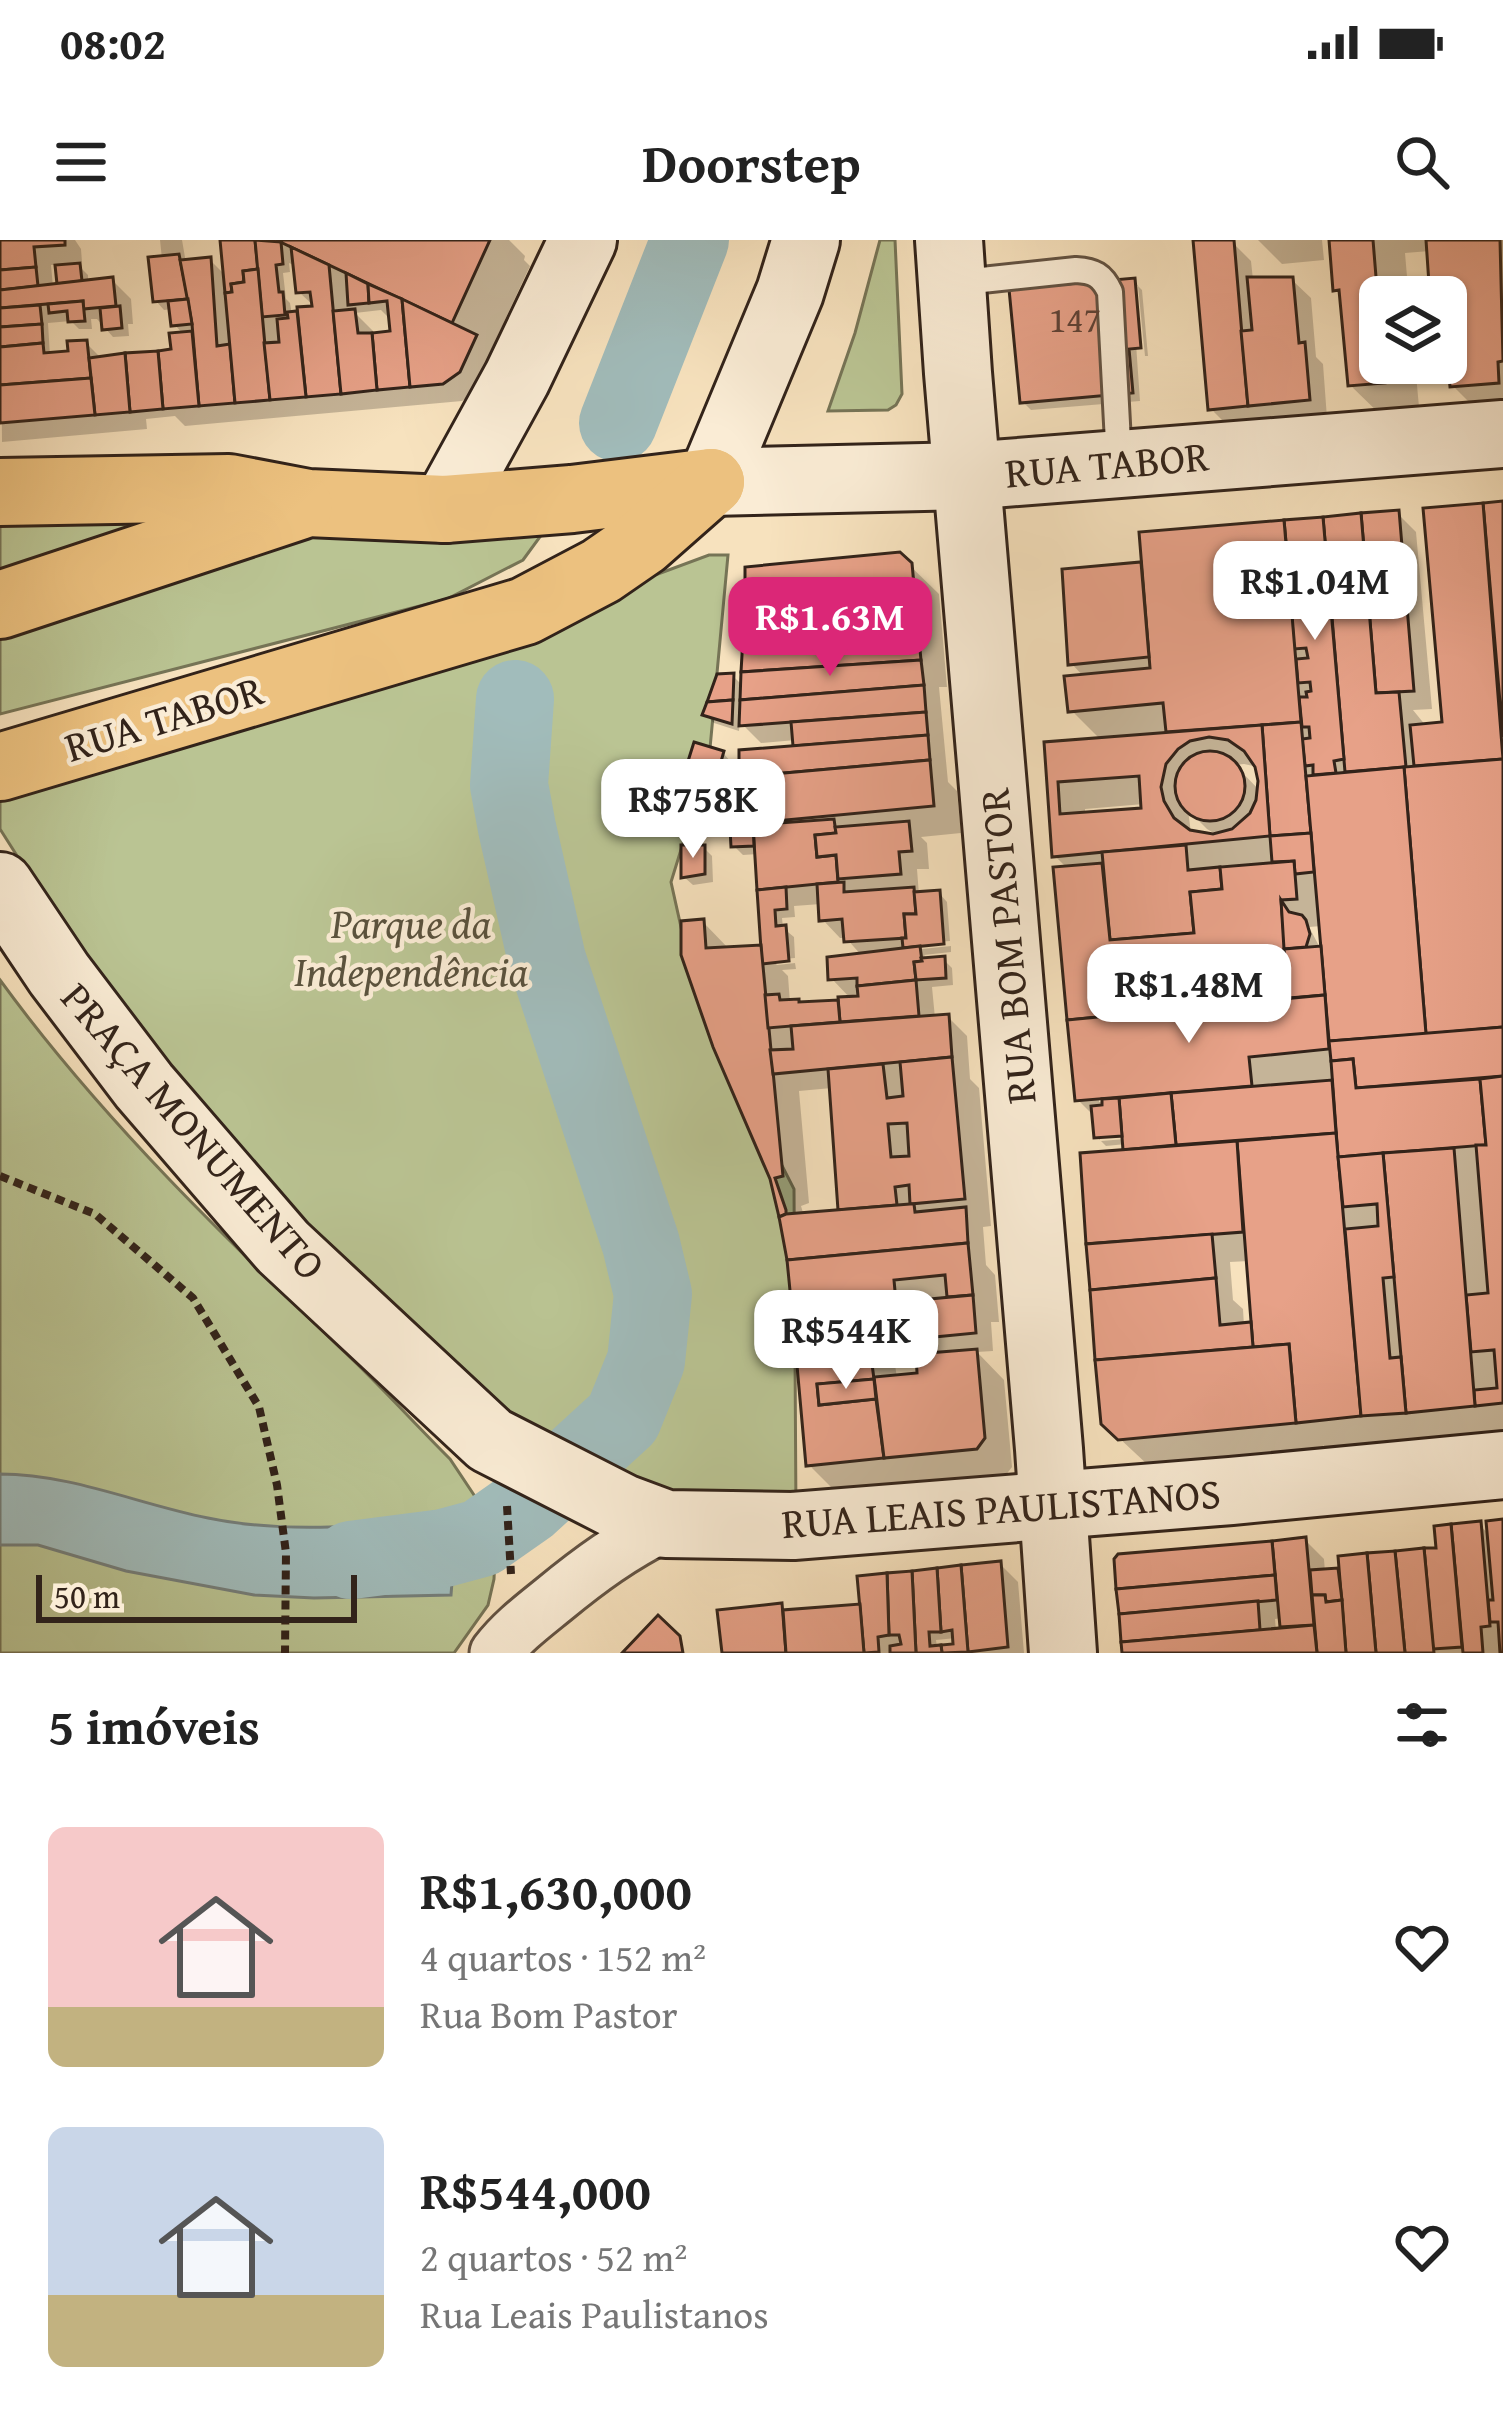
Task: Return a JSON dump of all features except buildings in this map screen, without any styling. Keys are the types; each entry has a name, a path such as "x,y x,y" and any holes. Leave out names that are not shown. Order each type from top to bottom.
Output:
{"main road":[{"path":"445,509 517,377 583,240"},
{"path":"711,482 790,292 806,240"},
{"name":"RUA BOM PASTOR","path":"950,262 1063,1653"},
{"name":"RUA TABOR","path":"0,492 229,488 308,503 445,509 711,482 967,476 1503,434"},
{"name":"RUA TABOR","path":"0,767 524,611 643,542 711,482"},
{"name":"RUA TABOR","path":"0,605 308,503"},
{"name":"PRAÇA MONUMENTO","path":"0,886 58,974 144,1086 284,1247 490,1440 510,1476"},
{"name":"RUA LEAIS PAULISTANOS","path":"510,1476 645,1516 793,1526 1503,1465"}],"street":[{"path":"496,1653 510,1634 622,1547 645,1516"}],"lane":[{"path":"950,262 1091,271 1105,279 1110,292 1120,462"}],"path":[{"path":"0,1176 95,1214 193,1298 259,1407 278,1485 286,1553 285,1648"},
{"path":"510,1476 511,1542"}],"green space":[{"path":"880,240 895,240 902,394 888,410 828,411 855,333"},
{"path":"0,512 545,530 523,560 447,599 0,714"},
{"name":"Parque da Independência","path":"709,555 728,555 709,759 671,882 697,999 794,1189 796,1515 753,1516 527,1453 224,1143 124,1024 0,829 0,774 604,594"},
{"path":"0,980 81,1082 168,1178 450,1459 490,1519 495,1553 488,1605 454,1653 0,1653"}],"water":[{"path":"0,1474 79,1484 208,1518 270,1526 332,1527 457,1518 451,1595 254,1595 126,1571 38,1545 0,1545"}],"waterway":[{"path":"618,423 690,240"},
{"path":"351,1560 444,1548 481,1538 528,1505 623,1418 646,1361 653,1294 641,1244 547,960 517,828 509,785 515,699"}]}
